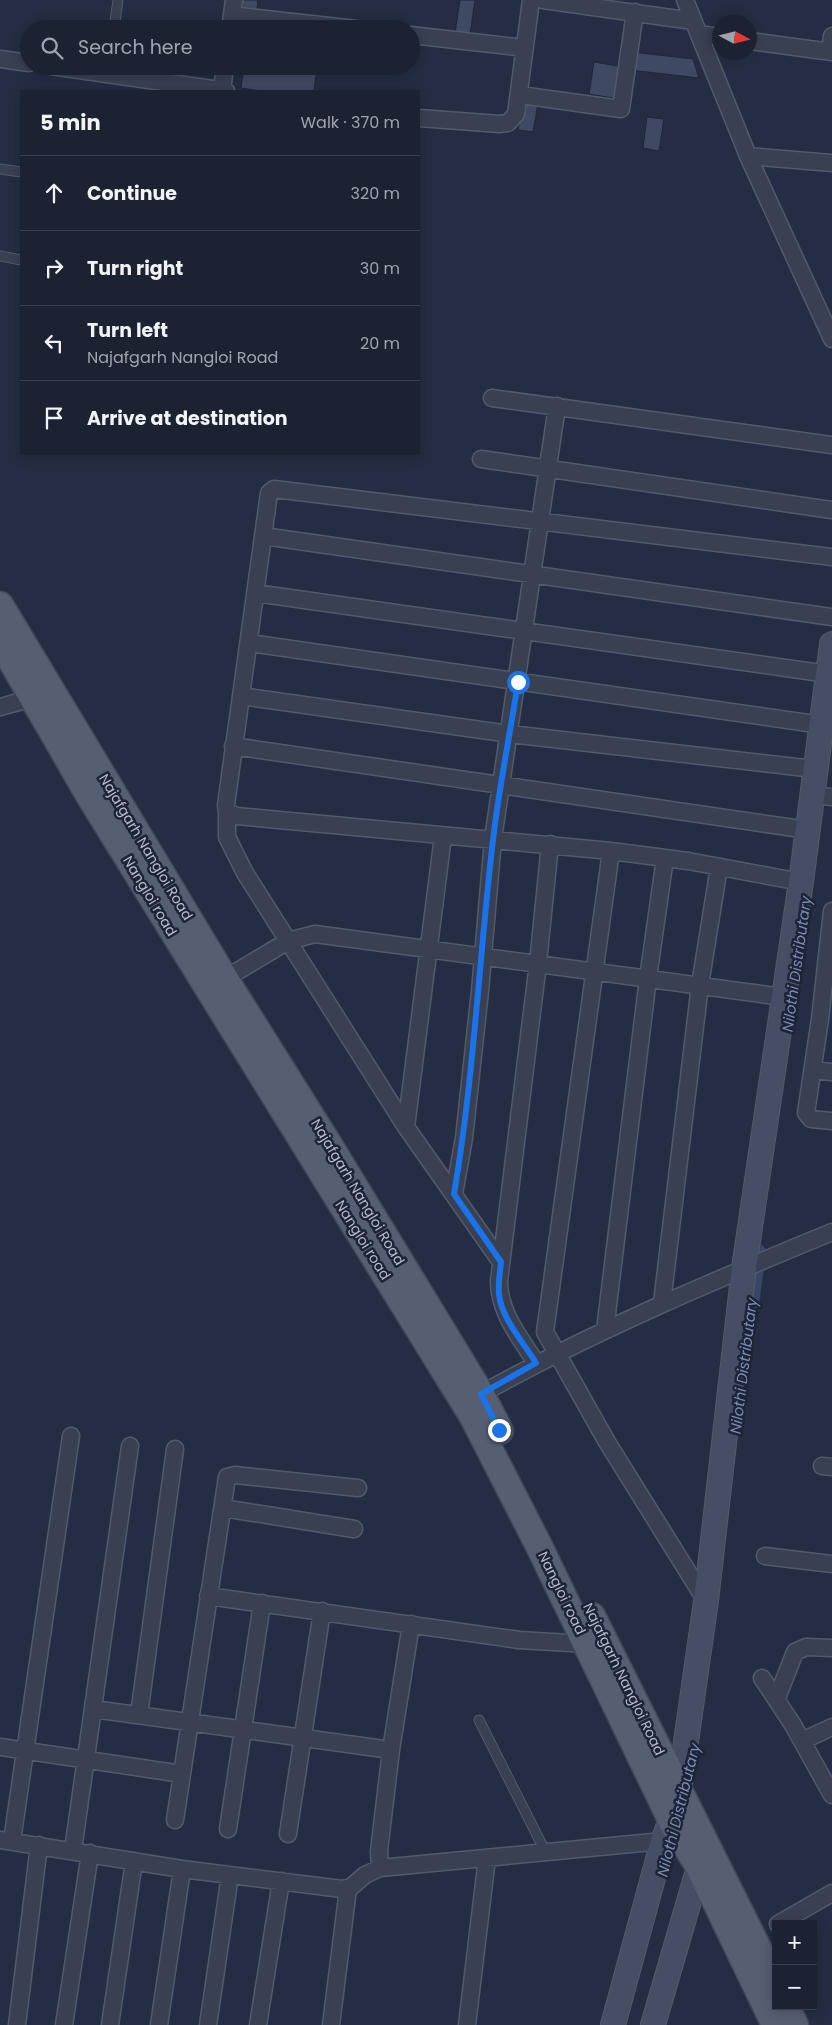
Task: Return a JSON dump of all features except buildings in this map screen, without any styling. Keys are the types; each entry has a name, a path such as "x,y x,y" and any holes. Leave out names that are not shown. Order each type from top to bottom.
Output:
{"main road":[{"name":"Najafgarh Nangloi Road","path":"0,605 216,984 332,1148 481,1394 491,1434 675,1812"},
{"name":"Nangloi road","path":"0,641 90,797 216,984 473,1417 491,1434 586,1644 675,1812 754,1938 772,1976"},
{"path":"701,1853 778,2020"}],"street":[{"path":"420,118 504,124 514,118 520,95 531,0"},
{"path":"543,0 635,12 712,34"},
{"path":"684,0 748,156 832,339"},
{"path":"520,95 621,109 635,12"},
{"path":"232,15 276,20"},
{"path":"420,36 526,48"},
{"path":"757,42 831,47"},
{"path":"0,59 20,62"},
{"path":"135,75 217,90"},
{"path":"222,90 224,75"},
{"path":"748,156 832,163"},
{"path":"492,398 832,445"},
{"path":"454,1194 464,1138 493,839 518,682 539,520 557,406"},
{"path":"481,459 832,510"},
{"path":"501,1262 406,1127 230,846 226,830 226,805 233,746 250,643 269,492 274,488 832,556"},
{"path":"263,536 532,576 686,595 832,618"},
{"path":"255,593 524,633 828,674"},
{"path":"250,643 822,725"},
{"path":"613,2025 675,1812 706,1602 745,1268 808,830 820,796 814,769 822,725 832,644"},
{"path":"242,696 510,734 814,769"},
{"path":"0,707 34,698"},
{"path":"233,746 808,830"},
{"path":"227,812 237,816 611,851 664,858 801,882"},
{"path":"406,1127 443,836"},
{"path":"536,1363 504,1311 500,1302 499,1280 538,963 550,844"},
{"path":"611,851 546,1335 607,1442 706,1602"},
{"path":"605,1330 664,858"},
{"path":"662,1304 700,985 719,867"},
{"path":"832,911 826,1019 813,1070 806,1113 811,1119 832,1121"},
{"path":"216,984 288,941 315,934 483,955 784,998"},
{"path":"813,1070 832,1072"},
{"path":"481,1394 536,1363 605,1330 832,1232"},
{"path":"71,1436 25,1752 6,1840 182,1869 348,1888 380,1868 546,1853 675,1812"},
{"path":"73,1850 130,1446"},
{"path":"139,1715 176,1449"},
{"path":"175,1820 226,1480 232,1475 358,1488"},
{"path":"223,1508 354,1529"},
{"path":"766,1556 832,1564"},
{"path":"208,1596 519,1640 586,1644"},
{"path":"228,1829 262,1603"},
{"path":"288,1834 322,1611"},
{"path":"380,1868 379,1851 391,1750 411,1624"},
{"path":"777,1698 795,1652 806,1647 832,1648"},
{"path":"762,1678 777,1698 830,1787"},
{"path":"93,1709 391,1750"},
{"path":"802,1741 832,1727"},
{"path":"0,1747 182,1774"},
{"path":"17,2025 39,1845"},
{"path":"64,2025 90,1853"},
{"path":"652,2025 701,1853"},
{"path":"467,2025 487,1858"},
{"path":"110,2025 134,1861"},
{"path":"159,2025 182,1869"},
{"path":"208,2025 230,1875"},
{"path":"258,2025 281,1881"},
{"path":"331,2025 348,1888"},
{"path":"784,1920 832,1893"},
{"path":"754,1938 772,1927"}],"lane":[{"path":"115,20 118,0"},
{"path":"0,168 20,172"},
{"path":"0,256 20,260"},
{"path":"479,1720 546,1853"}],"waterway":[{"name":"Nilothi Distributary","path":"751,1304 758,1252"}],"route":[{"path":"499,1430 481,1394 536,1363 500,1302 499,1280 501,1262 454,1194 464,1138 480,991 493,839 518,682"}]}
